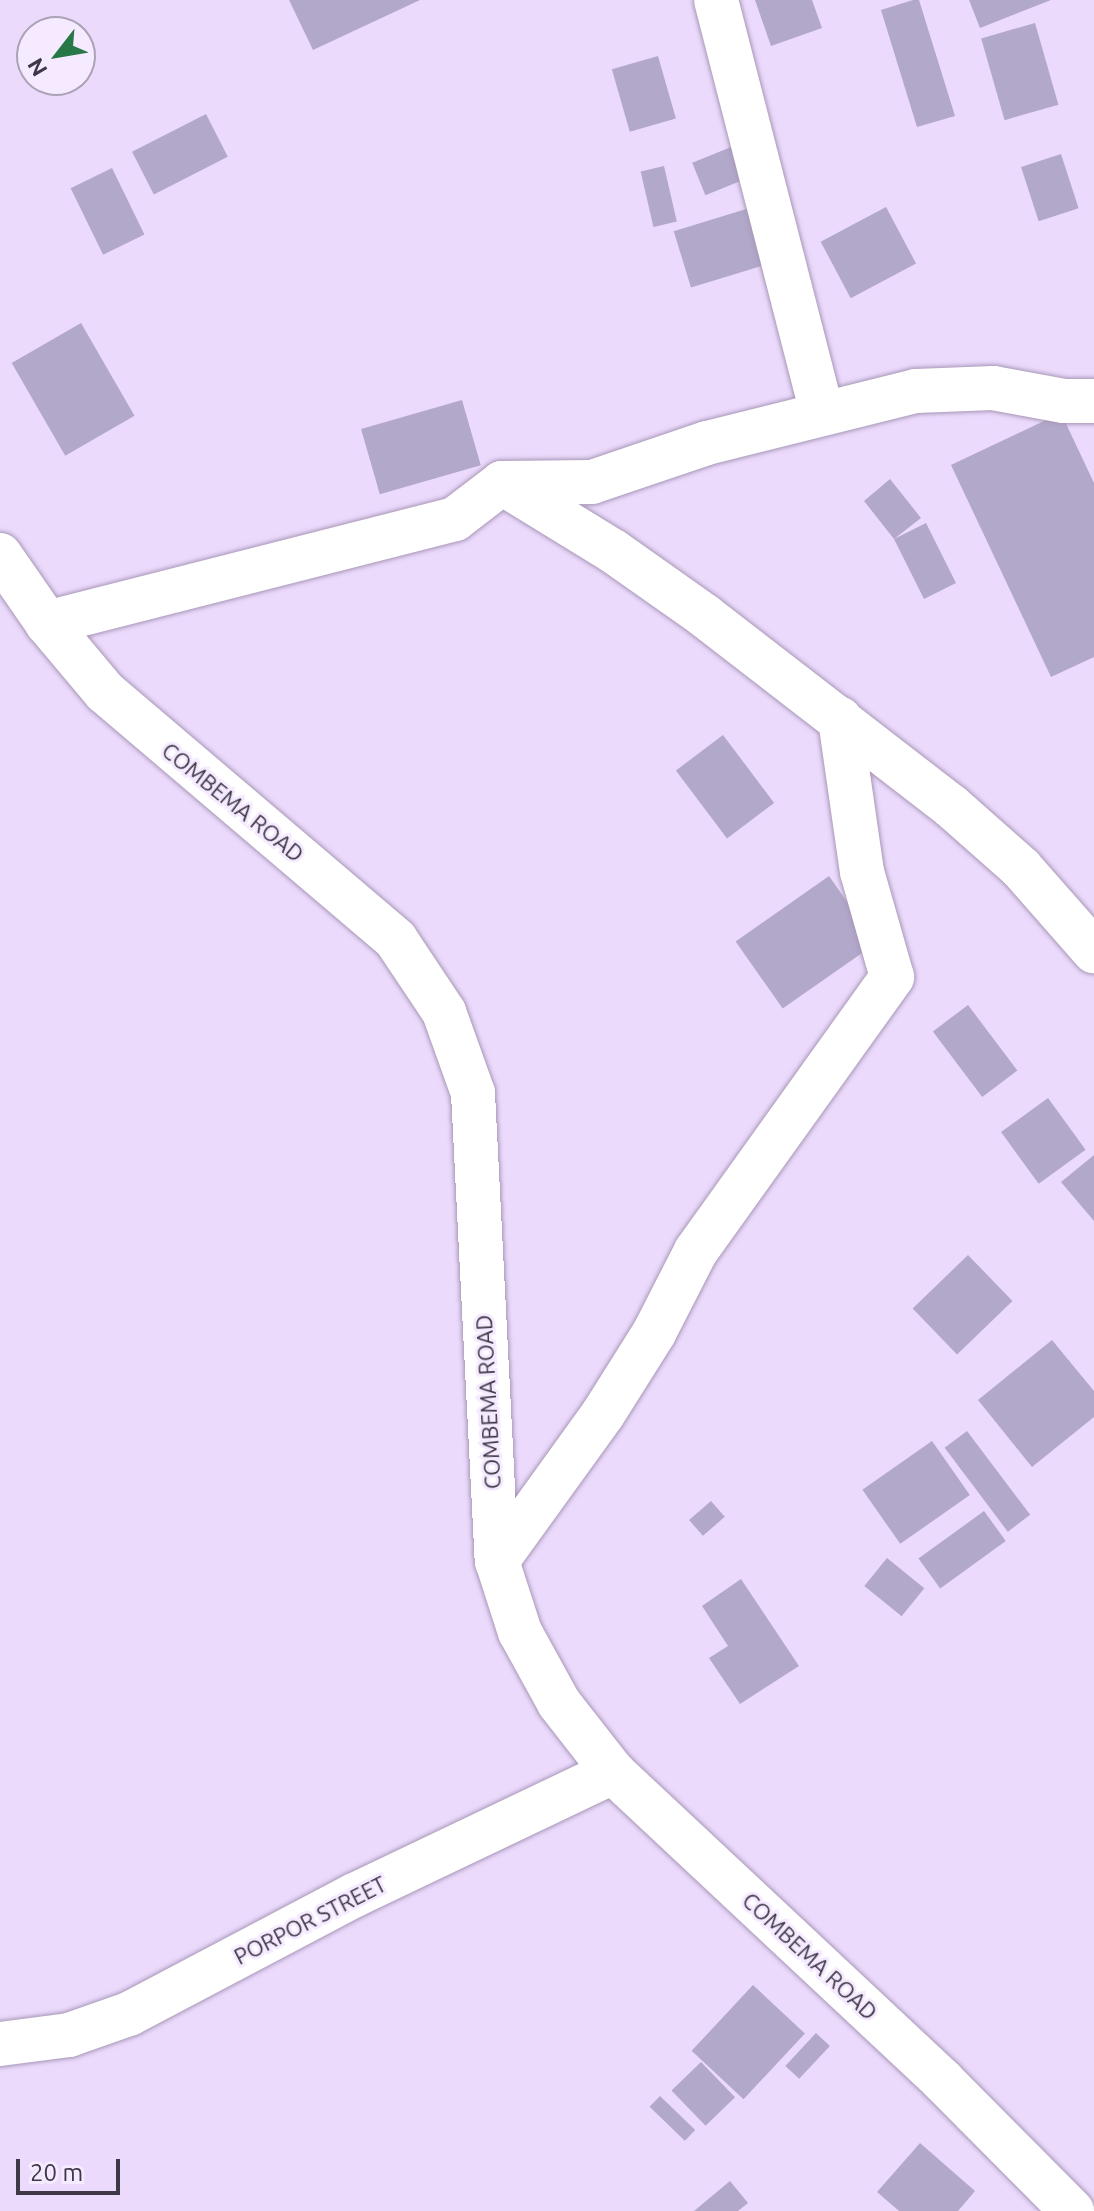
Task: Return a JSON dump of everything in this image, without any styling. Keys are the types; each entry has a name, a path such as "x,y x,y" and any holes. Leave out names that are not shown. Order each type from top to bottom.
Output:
{"street":[{"path":"716,0 822,412"},
{"path":"47,623 455,519 502,483 592,482 822,412 916,391 993,388 1064,401 1094,401"},
{"path":"502,483 613,551 840,719 1021,868 1094,951"},
{"name":"COMBEMA ROAD","path":"0,555 47,623 105,692 169,752 340,888 396,940 444,1012 473,1093 497,1561 520,1632 559,1703 613,1772 942,2080 1072,2211"},
{"path":"497,1561 603,1414 654,1333 696,1251 892,977 862,872 840,719"},
{"name":"PORPOR STREET","path":"0,2044 69,2035 129,2014 355,1895 613,1772"}],"building":[{"path":"289,0 420,0 313,50"},
{"path":"755,0 812,0 822,28 771,46"},
{"path":"919,0 955,116 917,127 881,10"},
{"path":"969,0 1051,0 980,28"},
{"path":"1035,23 1058,105 1005,120 981,38"},
{"path":"658,56 676,118 630,132 612,69"},
{"path":"206,114 228,157 154,194 132,152"},
{"path":"746,141 759,173 705,195 692,163"},
{"path":"1061,154 1079,208 1039,221 1021,167"},
{"path":"664,166 677,222 653,227 641,171"},
{"path":"112,168 144,235 103,255 71,188"},
{"path":"756,206 773,262 691,288 674,231"},
{"path":"886,207 916,264 851,298 821,242"},
{"path":"81,323 134,416 65,456 12,363"},
{"path":"462,400 481,465 380,494 361,429"},
{"path":"1061,413 1094,483 1094,657 1051,677 951,465"},
{"path":"890,479 921,518 894,539 864,501"},
{"path":"926,523 956,583 924,599 894,539"},
{"path":"723,735 774,803 727,838 676,771"},
{"path":"829,876 876,943 783,1009 736,941"},
{"path":"968,1005 1017,1070 982,1097 933,1031"},
{"path":"1048,1098 1086,1150 1039,1184 1001,1132"},
{"path":"1094,1155 1094,1221 1061,1182"},
{"path":"968,1255 1012,1301 957,1355 913,1308"},
{"path":"1052,1340 1094,1391 1094,1417 1032,1467 978,1400"},
{"path":"967,1431 1030,1515 1008,1532 945,1448"},
{"path":"932,1441 970,1495 900,1544 862,1490"},
{"path":"711,1501 725,1517 703,1536 689,1520"},
{"path":"984,1511 1006,1541 940,1589 918,1559"},
{"path":"887,1558 924,1588 902,1616 864,1586"},
{"path":"741,1579 799,1666 740,1704 709,1658 728,1646 702,1606"},
{"path":"753,1985 805,2033 744,2099 692,2051"},
{"path":"816,2033 830,2046 799,2079 785,2066"},
{"path":"701,2062 735,2097 706,2126 672,2090"},
{"path":"660,2096 695,2130 685,2141 650,2107"},
{"path":"920,2143 975,2191 958,2211 899,2211 877,2192"},
{"path":"730,2181 748,2203 738,2211 694,2211"}]}
